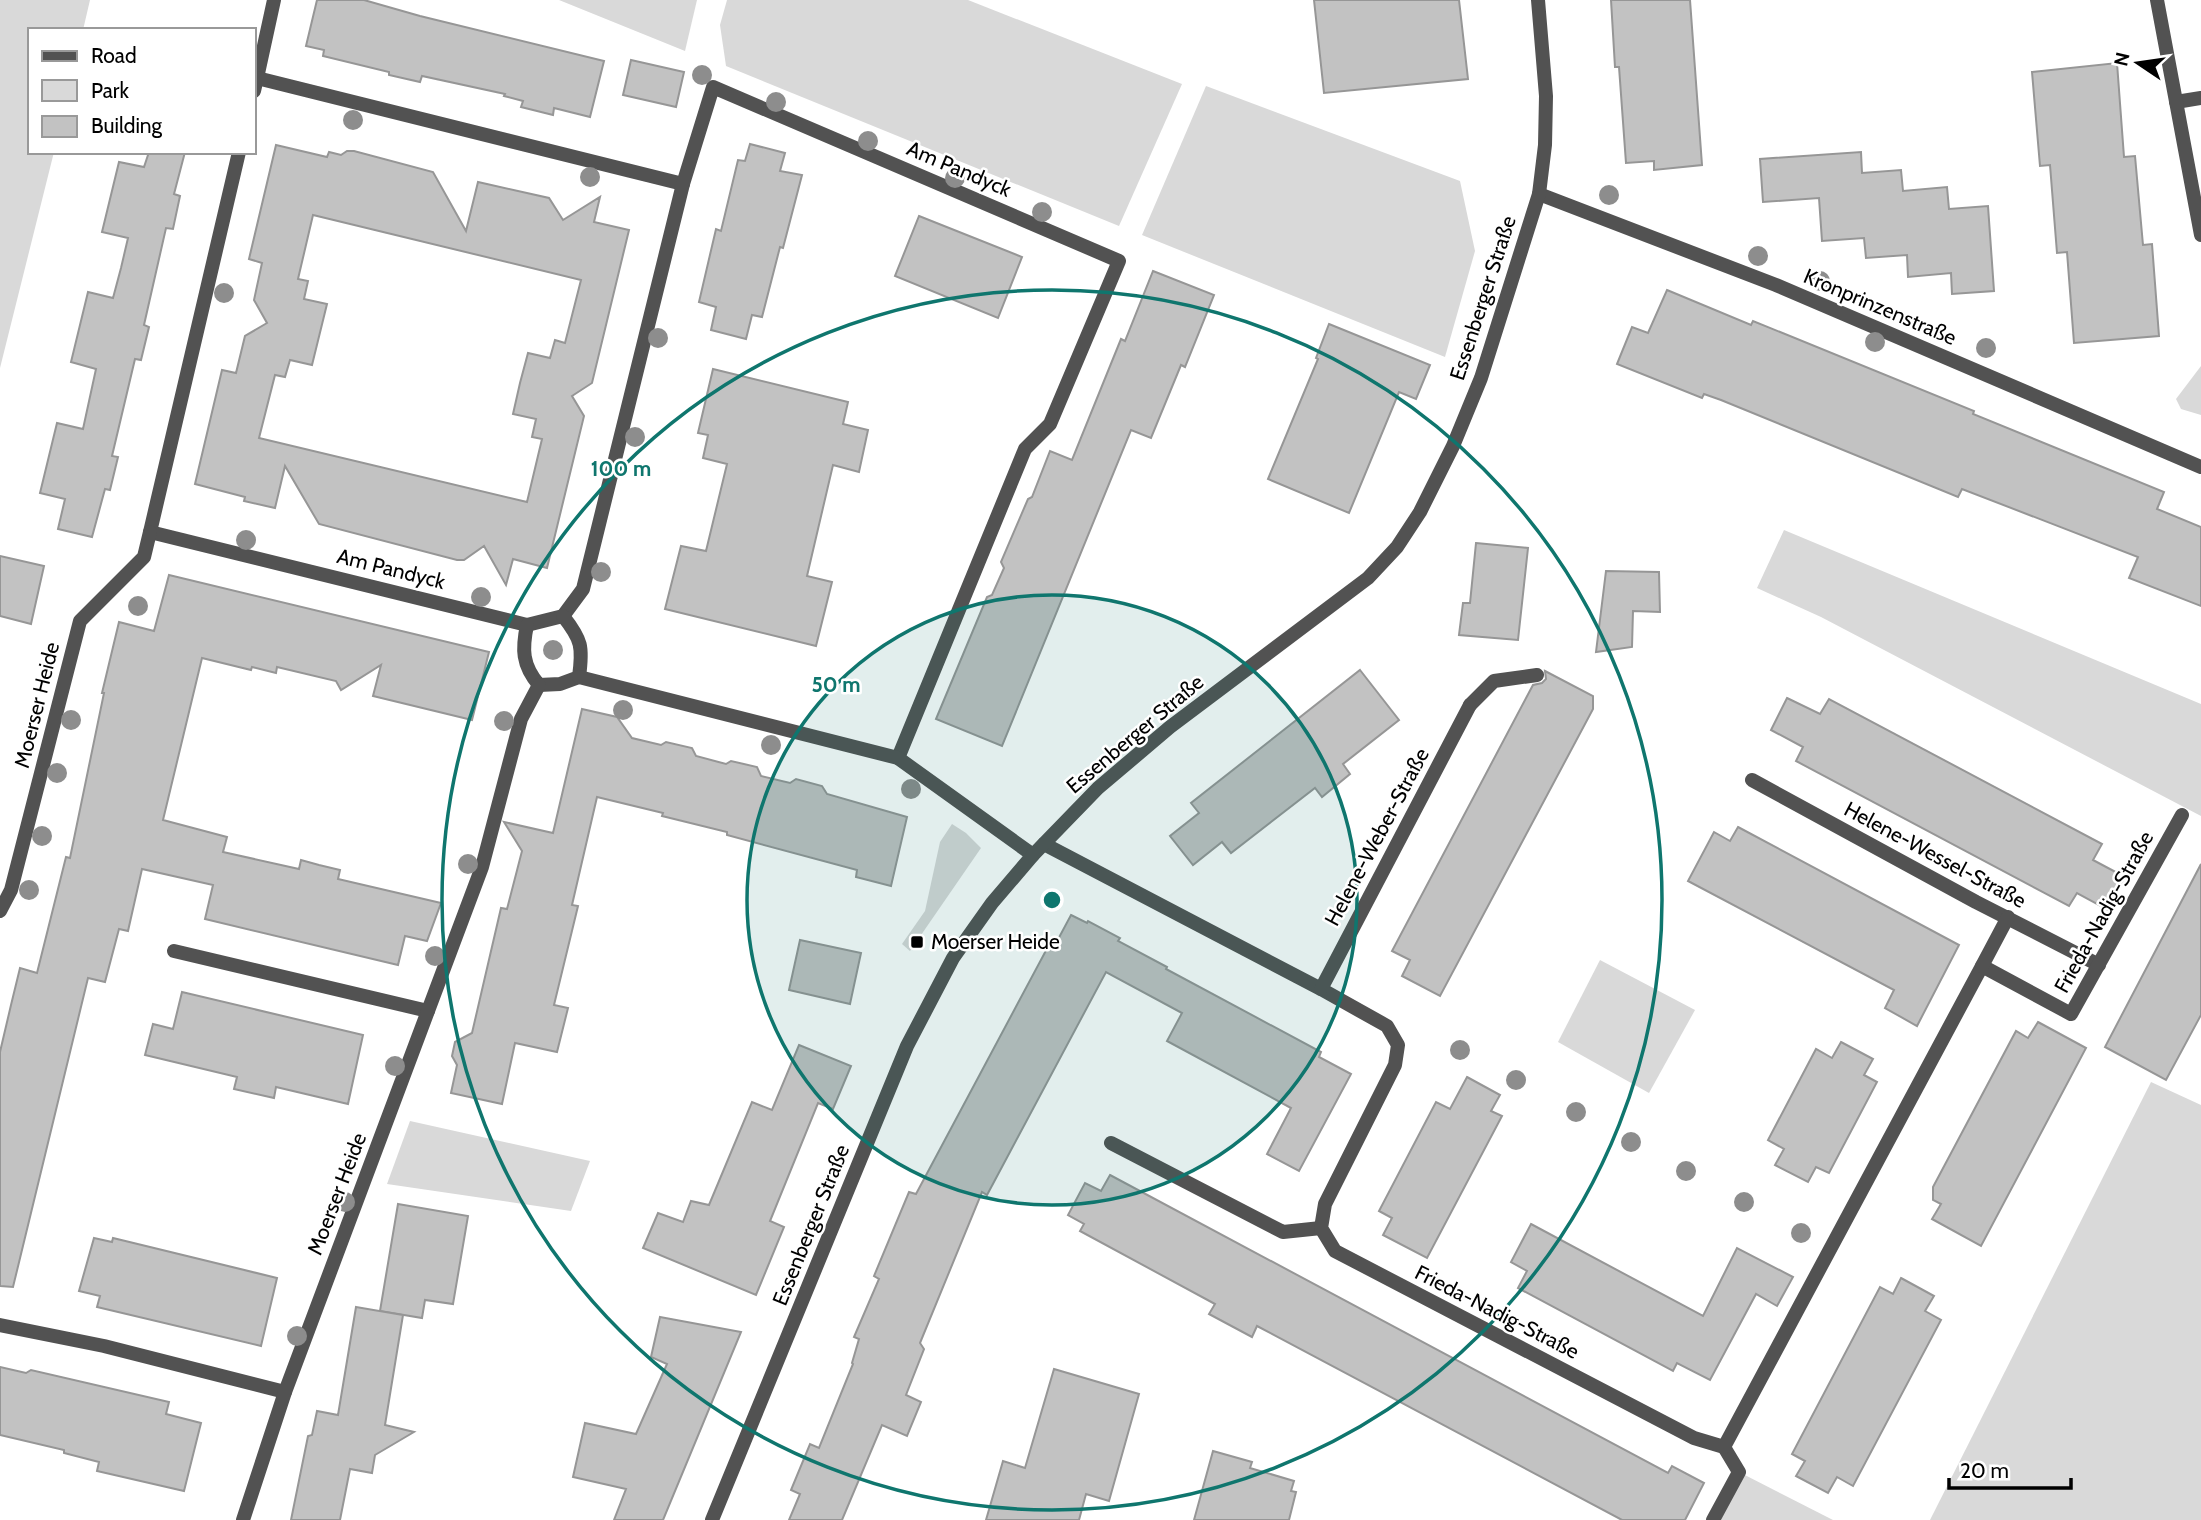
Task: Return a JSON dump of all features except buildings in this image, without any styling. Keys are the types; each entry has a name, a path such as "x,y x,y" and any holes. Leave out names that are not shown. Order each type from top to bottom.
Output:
{"street":[{"path":"256,81 274,0"},
{"name":"Essenberger Straße","path":"712,1520 907,1046 953,958 992,903 1033,855 1098,788 1170,727 1368,578 1397,547 1420,512 1453,446 1481,379 1539,194 1545,145 1546,96 1538,0"},
{"path":"2157,0 2201,234"},
{"path":"256,85 683,184"},
{"name":"Am Pandyck","path":"150,532 527,625 564,616 583,589 683,184 713,87 1119,261 1050,424 1025,449 898,758"},
{"path":"2176,102 2201,98"},
{"path":"150,532 239,154"},
{"name":"Kronprinzenstraße","path":"1539,194 1776,285 2201,467"},
{"name":"Moerser Heide","path":"0,911 11,890 80,621 144,557 150,532"},
{"path":"564,616 578,635 582,657 579,677"},
{"path":"527,625 523,646 528,672 539,685 560,684 579,677 898,758 1033,855"},
{"name":"Helene-Weber-Straße","path":"1321,989 1470,705 1494,681 1537,675"},
{"name":"Moerser Heide","path":"243,1520 285,1392 482,867 521,719 539,685"},
{"name":"Helene-Wessel-Straße","path":"1752,780 2099,965"},
{"name":"Frieda-Nadig-Straße","path":"1982,966 2071,1014 2182,815"},
{"path":"1044,844 1387,1026 1398,1045 1395,1065 1325,1204 1321,1228 1283,1232 1111,1143"},
{"path":"1713,1520 1739,1472 1724,1447 2008,917"},
{"path":"174,951 428,1011"},
{"name":"Frieda-Nadig-Straße","path":"1321,1228 1335,1251 1694,1438 1724,1447"},
{"path":"0,1325 104,1346 285,1392"}],"green space":[{"path":"0,0 90,0 83,28 28,28 28,154 54,154 0,368"},
{"path":"559,0 697,0 685,51"},
{"path":"727,0 968,0 1182,84 1119,226 726,66 720,25"},
{"path":"1206,86 1460,181 1475,251 1445,357 1142,235"},
{"path":"2201,366 2201,415 2181,409 2176,399"},
{"path":"1784,530 2201,704 2201,816 1821,617 1757,588"},
{"path":"952,824 981,848 910,951 902,944 925,911 940,842"},
{"path":"1600,960 1695,1010 1649,1093 1558,1042"},
{"path":"2151,1082 2201,1105 2201,1520 1930,1520"},
{"path":"410,1121 590,1161 571,1211 387,1184"},
{"path":"1739,1472 1833,1520 1713,1520"}],"place":[{"name":"Moerser Heide","path":"917,942"}]}
